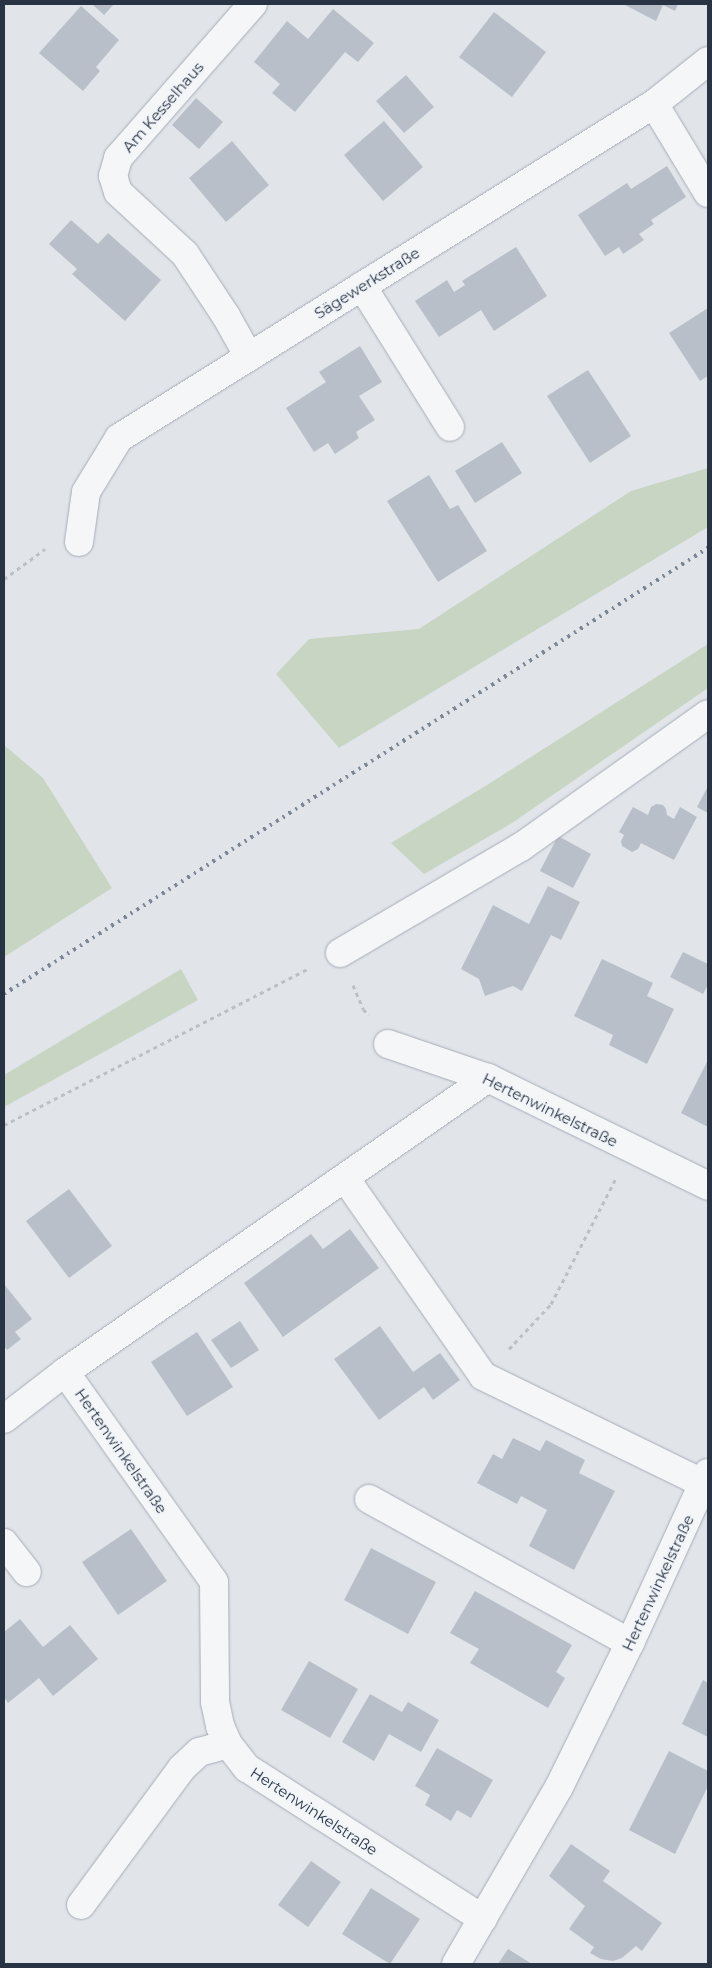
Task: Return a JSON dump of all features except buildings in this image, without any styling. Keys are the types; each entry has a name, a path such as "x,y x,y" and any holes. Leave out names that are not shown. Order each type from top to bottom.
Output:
{"street":[{"name":"Am Kesselhaus","path":"248,358 226,316 185,254 118,192 113,176 118,158 253,4"},
{"name":"Sägewerkstraße","path":"79,542 86,492 118,438 654,104 708,61"},
{"path":"654,104 708,193"},
{"path":"362,286 450,427"},
{"path":"340,953 520,848 708,714"},
{"name":"Hertenwinkelstraße","path":"388,1044 488,1078 708,1186"},
{"path":"4,1420 65,1372 488,1078"},
{"name":"Hertenwinkelstraße","path":"345,1178 483,1376 706,1478 630,1643 559,1787 484,1919 456,1964"},
{"name":"Hertenwinkelstraße","path":"65,1372 214,1582 215,1702 220,1726 228,1744 247,1768 484,1919"},
{"path":"369,1499 630,1643"},
{"path":"4,1542 27,1572"},
{"path":"81,1905 182,1768 199,1752 228,1744"}],"path":[{"path":"4,579 47,547 79,542"},
{"path":"4,1125 340,953 363,1010 373,1019 388,1044"},
{"path":"483,1376 551,1304 631,1149"}],"green space":[{"path":"708,468 708,527 339,748 276,674 309,639 419,629 631,491"},
{"path":"708,644 708,688 512,823 424,874 391,843 487,785"},
{"path":"4,745 43,778 112,888 4,957"},
{"path":"181,969 198,1000 4,1107 4,1075"}],"railway":[{"path":"4,994 708,548"}]}
